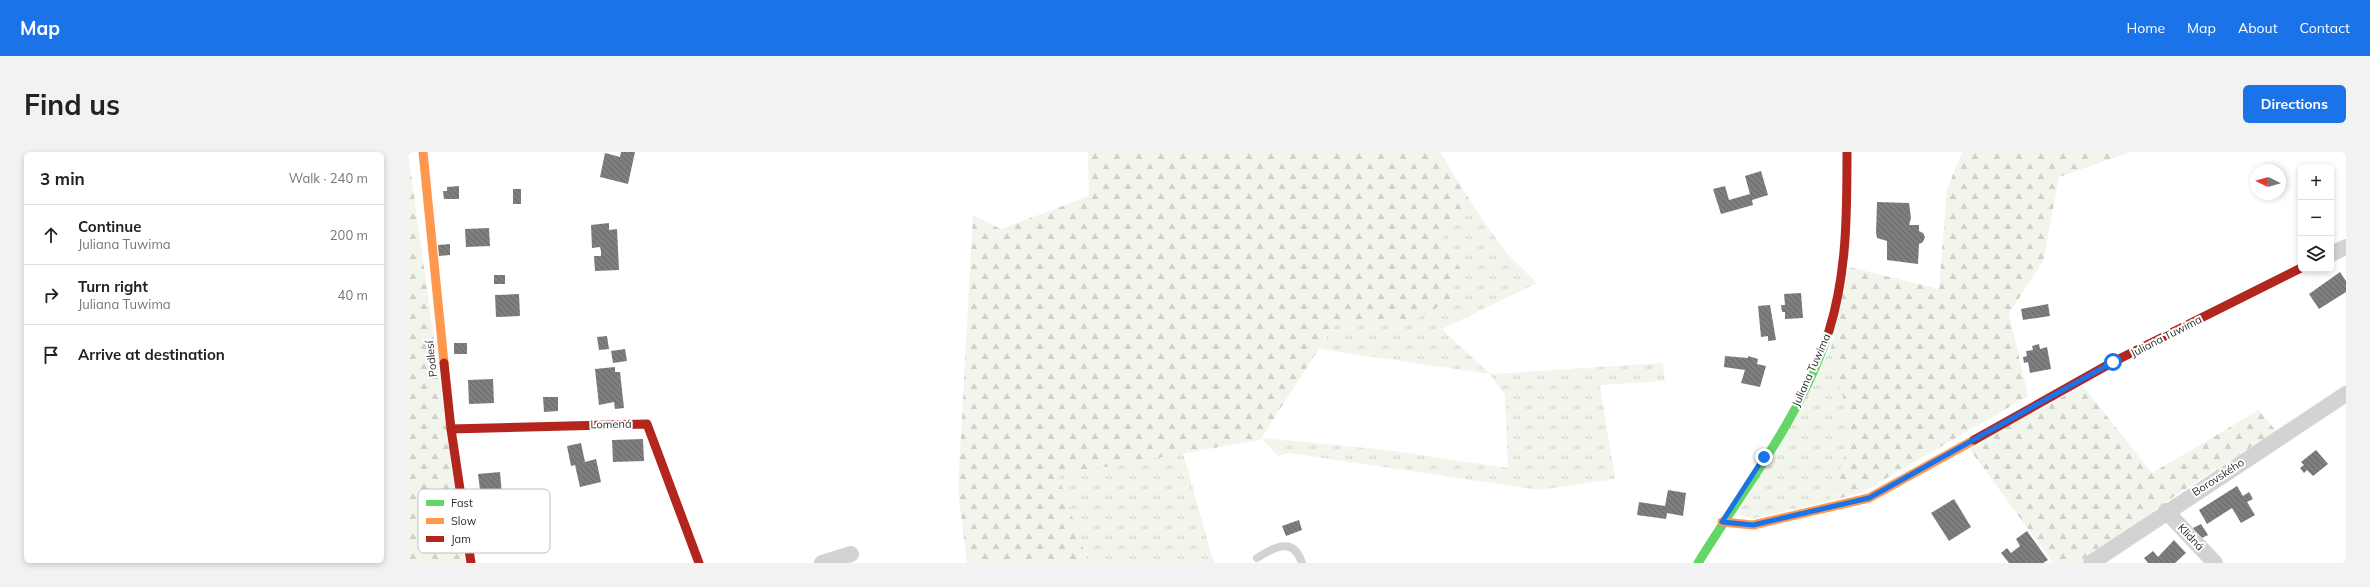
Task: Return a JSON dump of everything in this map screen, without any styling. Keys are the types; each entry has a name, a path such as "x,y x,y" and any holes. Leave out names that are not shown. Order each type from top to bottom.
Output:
{"street":[{"name":"Podlesí","path":"422,152 451,429 460,489"},
{"name":"Juliana Tuwima","path":"1698,563 1722,522 1792,412 1825,341 1835,311 1844,246 1847,152"},
{"path":"2334,253 2346,247"},
{"name":"Juliana Tuwima","path":"1722,522 1753,525 1869,498 2113,362 2298,270"},
{"name":"Borovského","path":"2091,563 2166,511 2346,394"},
{"name":"Lomená","path":"451,429 647,424 699,563"},
{"name":"Klidná","path":"2166,511 2215,563"},
{"name":"Podlesí","path":"470,553 471,563"},
{"path":"822,563 851,554"}],"lane":[{"path":"1257,558 1275,547 1291,547 1300,554 1302,563"}],"green space":[{"path":"408,152 455,489 418,489 418,553 464,553 465,563 408,563"},
{"path":"1088,152 1440,152 1476,210 1438,225 1460,269 1450,300 1408,324 1338,319 1260,440 1058,475 1088,563 967,563 958,490 973,215 1001,229 1089,196"},
{"path":"1962,152 2130,152 2059,177 2043,262 2009,313 2028,396 1861,493 1830,501 1852,433 1831,348 1849,267 1939,289 1947,189"},
{"path":"1476,210 1507,254 1537,283 1442,329 1490,374 1319,349 1338,319 1408,324 1460,269 1438,225"},
{"path":"1831,348 1852,433 1830,501 1752,519 1738,514"},
{"path":"1663,363 1665,381 1600,385 1615,479 1539,490 1289,453 1278,456 1261,438 1386,450 1508,468 1505,395 1490,374"},
{"path":"2083,386 2152,473 2259,410 2276,431 2179,493 2081,563 2053,563 1968,447"},
{"path":"1183,453 1214,563 1088,563 1057,475"}],"building":[{"path":"621,152 635,152 628,184 600,177 605,153 620,157"},
{"path":"1761,171 1768,195 1752,200 1753,205 1721,214 1713,189 1725,186 1729,200 1750,194 1745,176"},
{"path":"459,186 459,199 444,199 443,191 447,191 447,187"},
{"path":"513,189 521,189 521,204 513,204"},
{"path":"1877,202 1909,203 1911,218 1909,225 1919,225 1919,231 1923,233 1925,237 1923,242 1919,244 1918,264 1887,260 1887,241 1877,238"},
{"path":"609,223 609,230 617,229 619,270 595,271 594,256 601,256 601,251 600,247 592,248 591,225"},
{"path":"489,228 490,246 466,247 465,229"},
{"path":"450,244 450,255 439,256 438,245"},
{"path":"2340,272 2346,281 2346,292 2319,309 2309,294"},
{"path":"494,275 505,275 505,284 494,284"},
{"path":"1801,293 1803,318 1785,319 1785,312 1782,312 1781,305 1785,305 1784,294"},
{"path":"519,294 520,316 496,317 495,295"},
{"path":"2048,304 2050,316 2023,320 2021,309"},
{"path":"1770,305 1776,340 1768,341 1768,336 1761,337 1758,306"},
{"path":"607,336 609,349 599,350 597,337"},
{"path":"454,343 467,343 467,354 454,354"},
{"path":"2039,344 2040,349 2047,347 2051,369 2030,373 2028,362 2024,363 2023,357 2027,356 2026,351 2033,350 2032,346"},
{"path":"625,349 627,361 613,363 611,351"},
{"path":"1725,356 1748,358 1748,356 1758,359 1757,364 1766,366 1760,387 1741,383 1745,370 1724,367"},
{"path":"615,367 615,372 620,372 624,408 615,409 614,402 599,405 595,369"},
{"path":"493,379 494,403 469,404 468,380"},
{"path":"543,397 558,397 558,411 544,412"},
{"path":"643,439 644,461 613,462 612,440"},
{"path":"581,443 585,462 596,459 601,482 580,487 575,465 571,466 567,446"},
{"path":"2316,450 2328,464 2313,476 2307,470 2304,473 2300,468 2304,465 2301,462"},
{"path":"500,472 501,489 480,489 478,474"},
{"path":"2237,486 2243,496 2249,492 2253,499 2247,502 2255,515 2241,523 2232,508 2207,524 2199,510"},
{"path":"1668,490 1686,493 1683,516 1667,513 1666,519 1637,515 1639,502 1665,506"},
{"path":"1954,499 1971,527 1949,541 1931,513"},
{"path":"1299,520 1302,530 1286,536 1282,526"},
{"path":"2201,524 2208,535 2200,539 2193,528"},
{"path":"2027,531 2048,560 2043,563 2009,563 2001,553 2007,548 2011,553 2020,546 2016,539"},
{"path":"2174,540 2186,553 2175,563 2148,563 2144,558 2153,551 2158,557"}],"traffic: fast":[{"path":"1698,563 1771,451 1788,422 1804,393 1818,362 1829,331"}],"traffic: slow":[{"path":"423,152 444,363"},
{"path":"1722,522 1753,525 1869,498 1974,440"}],"traffic: jam":[{"path":"1829,331 1835,309 1843,265 1847,198 1847,152"},
{"path":"1974,440 2113,362 2298,270"},
{"path":"444,363 451,429 460,489"},
{"path":"451,429 647,424 699,563"},
{"path":"470,553 471,563"}],"route":[{"path":"1764,457 1722,522 1753,525 1869,498 2113,362"}]}
